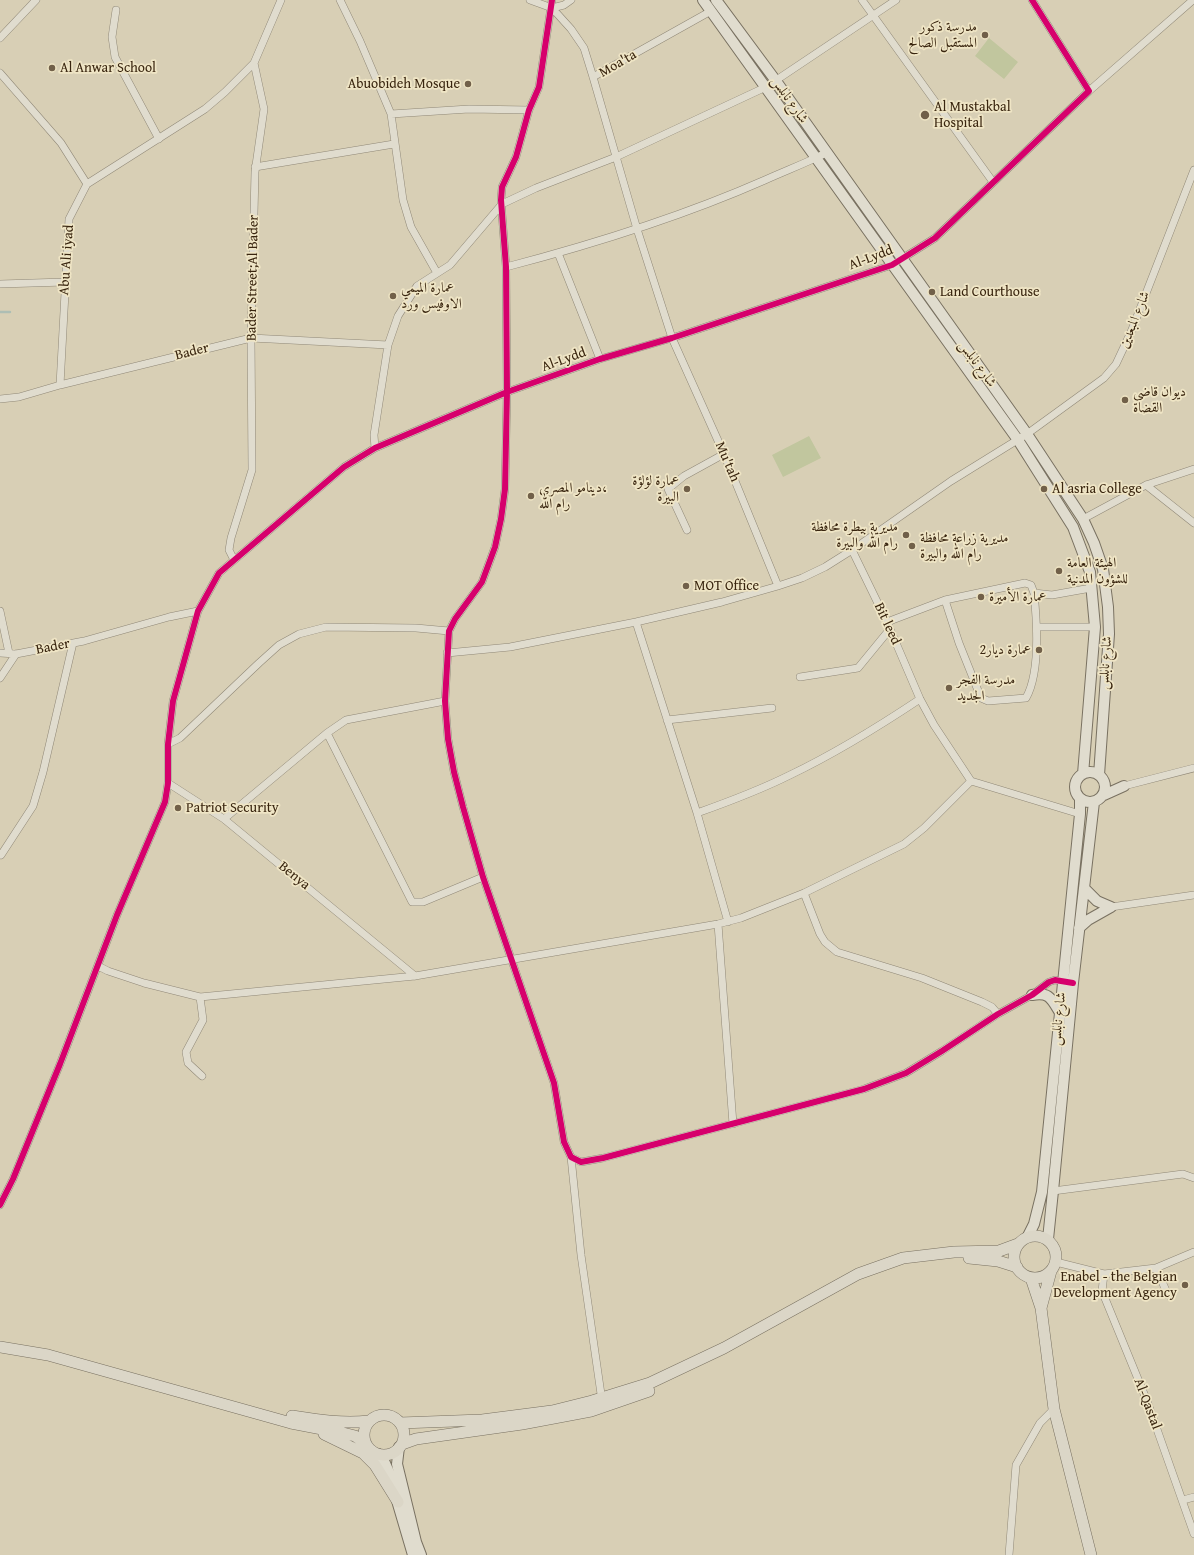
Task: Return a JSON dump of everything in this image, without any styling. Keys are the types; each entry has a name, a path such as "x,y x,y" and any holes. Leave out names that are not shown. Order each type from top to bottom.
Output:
{"main road":[{"name":"شارع نابلس","path":"703,0 892,265 1083,519 1094,543 1103,569 1108,608 1109,634 1101,777"},
{"name":"شارع نابلس","path":"716,0 776,81 902,259 1022,437 1073,527 1090,572 1095,627 1083,774"},
{"path":"1091,772 1124,786 1104,795 1094,802 1087,802 1080,799 1077,795 1075,786 1079,777 1083,774 1091,772"},
{"path":"1101,777 1105,787 1104,795"},
{"name":"شارع نابلس","path":"1048,1239 1053,1191 1080,799"},
{"name":"شارع نابلس","path":"1028,1236 1034,1224 1042,1192 1059,1012 1068,982 1079,928 1085,889 1094,802"},
{"path":"1085,889 1097,901 1111,907"},
{"path":"1079,928 1088,920 1111,907"},
{"path":"1032,995 1041,993 1045,994 1051,999 1059,1012"},
{"path":"369,1421 364,1430 363,1436 365,1442 372,1452 378,1454 390,1454 401,1446 416,1439 522,1424 591,1411 603,1402 650,1383 724,1348 858,1274 903,1258 954,1252 999,1251 1018,1244 1028,1236 1042,1236 1048,1239 1056,1249 1053,1267 1041,1308"},
{"path":"1018,1244 1014,1255 1020,1272 1031,1278 1042,1277 1053,1267"},
{"path":"400,1423 482,1420 552,1411 603,1402 654,1389 731,1353 768,1330 857,1280 888,1268 926,1260 959,1257 998,1261 1017,1267"},
{"path":"1031,1278 1041,1308 1054,1409 1091,1555"},
{"path":"0,1347 48,1356 309,1427 355,1436 365,1442"},
{"path":"255,1412 353,1423 369,1421 377,1416 384,1415 390,1416 400,1423 404,1433 397,1464 416,1542 421,1555"},
{"path":"309,1427 363,1453 375,1464 398,1502"},
{"path":"378,1454 384,1461 388,1470 413,1555"}],"street":[{"path":"0,38 36,0"},
{"path":"0,73 61,143 88,184 204,109 225,92 254,63 281,0"},
{"path":"340,0 360,41 391,114 403,200 411,227 436,273"},
{"path":"530,0 552,8 564,5 571,0"},
{"path":"552,0 539,87 529,110 516,157 502,187 506,267 507,392 505,488 501,519 495,548 482,582 455,619 449,632 446,701 448,739 454,772 483,877 554,1083 564,1142 571,1157 581,1255 603,1402"},
{"path":"862,0 993,182"},
{"path":"375,448 374,434 388,345 398,316 417,286 450,265 502,204 536,188 616,157 766,87 896,0"},
{"path":"1032,0 1089,91"},
{"name":"Al-Lydd","path":"0,1205 13,1179 60,1064 129,886 165,802 168,783 168,744 174,700 198,611 219,573 344,467 375,448 507,392 600,359 672,338 892,265 935,238 1089,91 1193,0"},
{"name":"Moa'ta","path":"552,8 571,29 584,48 593,77 711,11"},
{"path":"116,10 112,37 115,57 159,139"},
{"name":"Bader Street;Al Bader","path":"234,560 229,550 231,538 252,470 251,338 256,167 264,109 254,63"},
{"name":"Mu'tah","path":"593,77 637,229 672,338 724,454 778,586"},
{"path":"391,114 469,108 529,110"},
{"path":"256,167 394,144"},
{"path":"506,267 637,229 724,198 826,153"},
{"name":"شارع المبعدين","path":"447,653 510,647 636,622 778,586 802,578 825,567 852,550 951,481 1022,437 1104,378 1116,364 1131,332 1194,170"},
{"name":"Abu Ali iyad","path":"60,385 69,219 88,184"},
{"path":"558,253 600,359"},
{"path":"0,284 65,282"},
{"name":"Bader","path":"0,400 19,397 60,385 251,338 388,345"},
{"path":"688,530 668,489 684,476 724,454"},
{"path":"1083,519 1146,485 1194,469"},
{"path":"1146,485 1194,523"},
{"name":"Bit leed","path":"852,550 888,625 920,699 934,725 971,781"},
{"path":"800,677 858,668 888,625 945,600 1025,583 1031,585 1034,593 1037,627 1034,675 1031,690 1026,698 988,701 981,698 959,643 945,600"},
{"path":"1034,593 1052,595 1091,588"},
{"path":"0,611 13,654 0,678"},
{"name":"Bader","path":"0,653 13,654 73,643 168,616 198,611"},
{"path":"636,622 697,813 728,922"},
{"path":"168,744 180,738 279,645 299,634 326,627 416,628 449,632"},
{"path":"1037,627 1095,627"},
{"path":"1,855 33,806 43,772 73,643"},
{"path":"697,813 740,797 823,759 920,699"},
{"path":"224,819 328,733 346,720 446,701"},
{"path":"667,720 772,708"},
{"path":"328,733 412,902 423,902 483,877"},
{"path":"1124,786 1194,768"},
{"path":"98,966 108,972 144,983 200,997 416,976 728,922 804,893 904,844 924,828 971,781 1080,814"},
{"name":"Benya","path":"168,783 224,819 416,976"},
{"path":"804,893 820,934 831,948 837,952 922,978 982,1002 992,1007 998,1014"},
{"path":"1111,907 1194,895"},
{"path":"718,924 734,1124"},
{"path":"571,1157 581,1162 603,1158 864,1089 906,1073 998,1014 1032,995 1049,982 1055,980 1068,982"},
{"path":"200,997 203,1020 186,1052 188,1063 202,1076"},
{"path":"1053,1191 1183,1174 1194,1178"},
{"path":"1053,1267 1104,1274 1156,1268 1194,1252"},
{"path":"1156,1268 1168,1294"},
{"name":"Al-Qastal","path":"1104,1274 1102,1291 1147,1402 1194,1534"},
{"path":"1009,1555 1016,1465 1040,1423 1054,1409"},
{"path":"1183,1500 1194,1497"}],"green space":[{"path":"989,38 1018,62 1004,79 975,56"},
{"path":"809,436 821,458 783,477 772,455"}],"waterway":[{"path":"0,312 10,312"}],"cycle path":[{"path":"552,0 539,87 529,110 516,157 502,187 501,200 506,267 507,392 505,489 501,519 495,547 482,582 455,619 449,631 445,701 448,739 454,772 463,807 483,877 554,1083 564,1142 571,1157 581,1162 603,1158 864,1089 906,1073 998,1014 1032,995 1049,982 1055,980 1073,983"},
{"path":"0,1205 13,1179 60,1064 117,915 165,802 168,783 168,744 173,701 198,611 219,573 344,467 375,448 507,392 600,359 672,338 892,265 935,238 1089,91 1032,0"}],"place":[{"name":"مدرسة ذكور المستقبل الصالح","path":"985,35"},
{"name":"Al Anwar School","path":"52,68"},
{"name":"Abuobideh Mosque","path":"468,84"},
{"name":"Al Mustakbal Hospital","path":"925,115"},
{"name":"Land Courthouse","path":"932,292"},
{"name":"عمارة الميمي الاوفيس ورد","path":"393,296"},
{"name":"ديوان قاضي القضاة","path":"1125,400"},
{"name":"عمارة لؤلؤة البيرة","path":"687,489"},
{"name":"Al asria College","path":"1044,489"},
{"name":"دينامو المصري، رام الله","path":"531,496"},
{"name":"مديرية بيطرة محافظة رام الله والبيرة","path":"906,535"},
{"name":"مديرية زراعة محافظة رام الله والبيرة","path":"912,546"},
{"name":"الهيئة العامة للشؤون المدنية","path":"1059,571"},
{"name":"MOT Office","path":"686,586"},
{"name":"عمارة الأميرة","path":"981,597"},
{"name":"عمارة ديار2","path":"1039,650"},
{"name":"مدرسة الفجر الجديد","path":"949,688"},
{"name":"Patriot Security","path":"178,808"},
{"name":"Enabel - the Belgian Development Agency","path":"1185,1285"}]}
